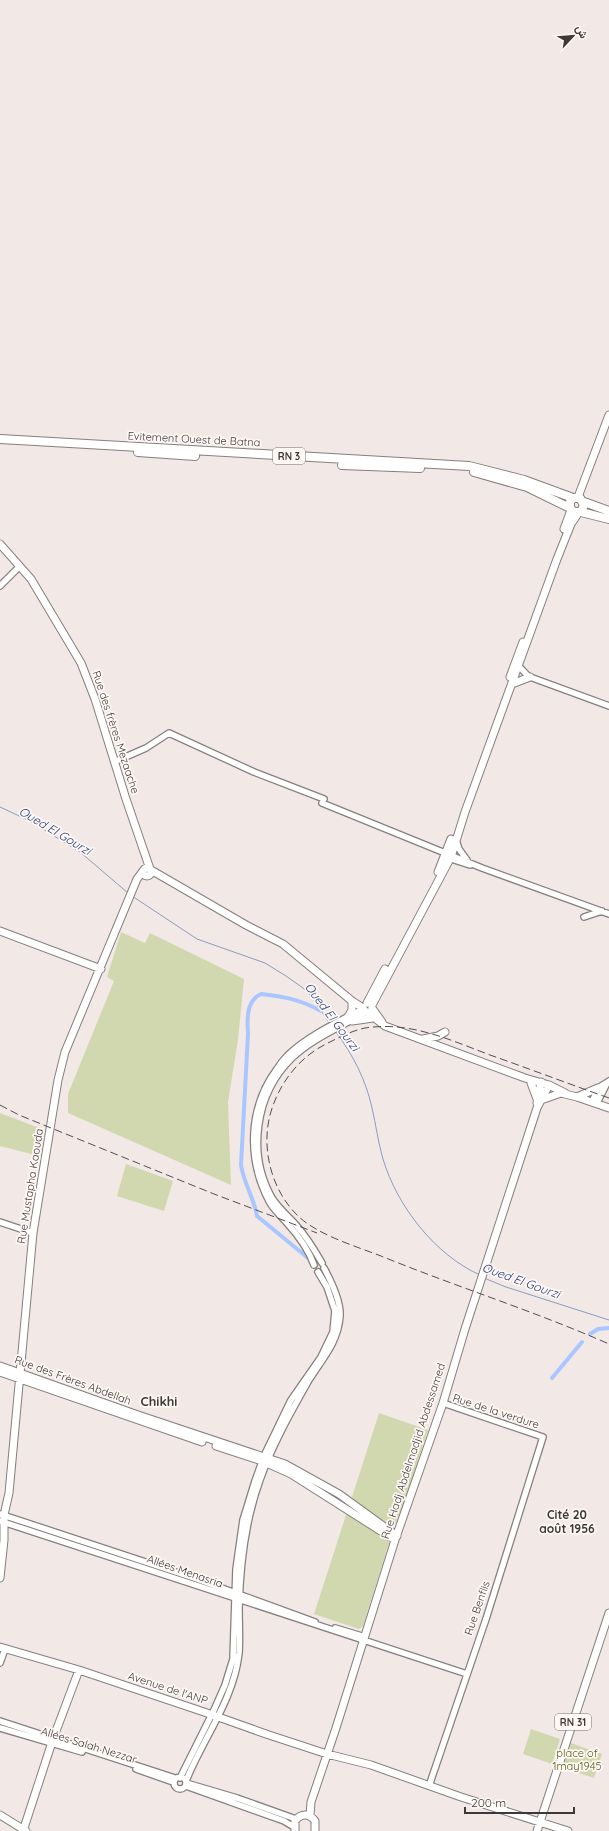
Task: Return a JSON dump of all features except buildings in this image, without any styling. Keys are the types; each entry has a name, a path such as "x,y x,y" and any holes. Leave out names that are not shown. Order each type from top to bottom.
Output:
{"highway":[{"name":"Evitement Ouest de Batna","path":"0,439 469,466 524,480 609,510"},
{"name":"Evitement Ouest de Batna","path":"0,444 101,449 168,456 221,457 465,471 490,476 527,487 575,511 609,519"},
{"path":"579,499 584,507 575,511 570,502 579,499"}],"main road":[{"path":"579,499 609,414"},
{"path":"579,499 609,423"},
{"path":"448,856 517,665 575,511"},
{"name":"Rue des frères Mezaache","path":"0,544 31,579 81,663 95,699 143,854 147,872"},
{"path":"367,1008 456,840 513,681 517,665"},
{"path":"513,681 528,676"},
{"path":"147,872 164,878 283,944 350,999 367,1008 384,1025"},
{"name":"Rue Mustapha Kaouda","path":"0,1578 4,1520 7,1506 33,1233 60,1069 133,888 147,872"},
{"path":"0,931 101,969"},
{"path":"346,1021 352,1010 350,999"},
{"path":"367,1008 373,1018 384,1025 544,1086 609,1108"},
{"path":"346,1021 373,1018"},
{"path":"422,1039 438,1036 445,1032"},
{"path":"528,1080 539,1099"},
{"path":"539,1099 544,1086"},
{"path":"577,1096 598,1088"},
{"path":"539,1099 563,1093"},
{"name":"Rue Hadj Abdelmadjid Abdessamed","path":"310,1816 311,1802 396,1538 443,1403 539,1099"},
{"name":"Rue des Frères Abdellah","path":"0,1366 19,1375 136,1420 266,1460 301,1479 396,1538"},
{"name":"Rue des Frères Abdellah","path":"0,1372 19,1375"},
{"name":"RN 31","path":"537,1831 593,1656 609,1613"},
{"name":"Avenue de l'ANP","path":"2,1648 79,1670 327,1754 371,1765 429,1786 568,1831"},
{"path":"0,1815 24,1831 52,1742 79,1670"},
{"name":"Rue Hadj Abdelmadjid Abdessamed","path":"298,1817 311,1802"},
{"path":"295,1829 298,1817 310,1816 315,1821 316,1830"}],"street":[{"path":"0,586 20,566"},
{"path":"517,665 528,676 609,706"},
{"path":"114,762 146,748 169,733 448,856 609,914"},
{"path":"456,840 462,855 469,862"},
{"path":"448,856 469,862 482,868"},
{"path":"584,917 602,911"},
{"path":"181,1781 232,1681 239,1654 236,1569 243,1520 291,1400 321,1357 333,1332 335,1311 327,1287 318,1272 315,1270 304,1243 275,1210 265,1193 257,1174 254,1160 253,1134 258,1107 270,1078 287,1055 367,1008"},
{"path":"266,1460 313,1374 329,1351 337,1333 340,1317 339,1305 323,1265 308,1239 278,1207 268,1190 261,1171 257,1147 262,1108 274,1080 291,1059 322,1034"},
{"path":"594,1102 598,1088 608,1082"},
{"path":"594,1102 608,1082"},
{"path":"0,1222 33,1233"},
{"path":"314,1265 317,1262 323,1265"},
{"path":"318,1272 322,1271 323,1265"},
{"name":"Rue de la verdure","path":"443,1403 543,1437"},
{"name":"Rue Benflis","path":"429,1786 519,1515 543,1437"},
{"path":"4,1520 236,1595"},
{"name":"Allées Menasria","path":"4,1520 236,1595 364,1639"},
{"name":"Allées Menasria","path":"236,1595 364,1639"},
{"path":"364,1639 406,1655 467,1674"},
{"path":"0,1663 2,1648"},
{"path":"0,1721 52,1742"},
{"name":"Allées Salah Nezzar","path":"0,1728 181,1781"},
{"path":"181,1781 298,1817"},
{"path":"181,1781 284,1821 295,1829"}],"green space":[{"path":"121,932 145,943 150,933 244,979 238,1040 228,1102 231,1185 68,1113 68,1094 114,981 107,977"},
{"path":"0,1113 42,1129 39,1156 0,1146"},
{"path":"126,1164 173,1181 164,1211 117,1196"},
{"path":"379,1413 428,1430 398,1523 391,1526 356,1503 352,1497"},
{"path":"347,1512 386,1538 389,1543 363,1626 359,1629 314,1614"},
{"name":"place of 1may1945","path":"531,1729 560,1739 552,1764 523,1754"},
{"name":"place of 1may1945","path":"568,1742 602,1754 594,1778 560,1767"}],"waterway":[{"name":"Oued El Gourzi","path":"0,807 30,821 80,852 128,893"},
{"name":"Oued El Gourzi","path":"132,896 197,939 265,963 286,976 303,988 311,996 330,1024"},
{"path":"308,1258 257,1216 254,1203 242,1172 241,1165 248,1011 252,1001 261,994 292,999 321,1011"},
{"name":"Oued El Gourzi","path":"336,1032 348,1050 362,1078 372,1108 383,1159 389,1177 408,1211 433,1242 463,1266 480,1275"},
{"name":"Oued El Gourzi","path":"484,1278 506,1287 609,1320"},
{"path":"590,1334 598,1329 609,1328"},
{"path":"552,1378 582,1342"}],"railway":[{"path":"609,1098 433,1034 418,1030 388,1026 373,1027 348,1033 326,1044 298,1065 290,1074 278,1093 270,1115 267,1142 271,1169 281,1195 298,1216 316,1229 349,1244 609,1344"},
{"path":"0,1105 19,1115 214,1194 317,1233"}],"district":[{"name":"Chikhi","path":"159,1401"},
{"name":"Cité 20 août 1956","path":"567,1522"}]}
